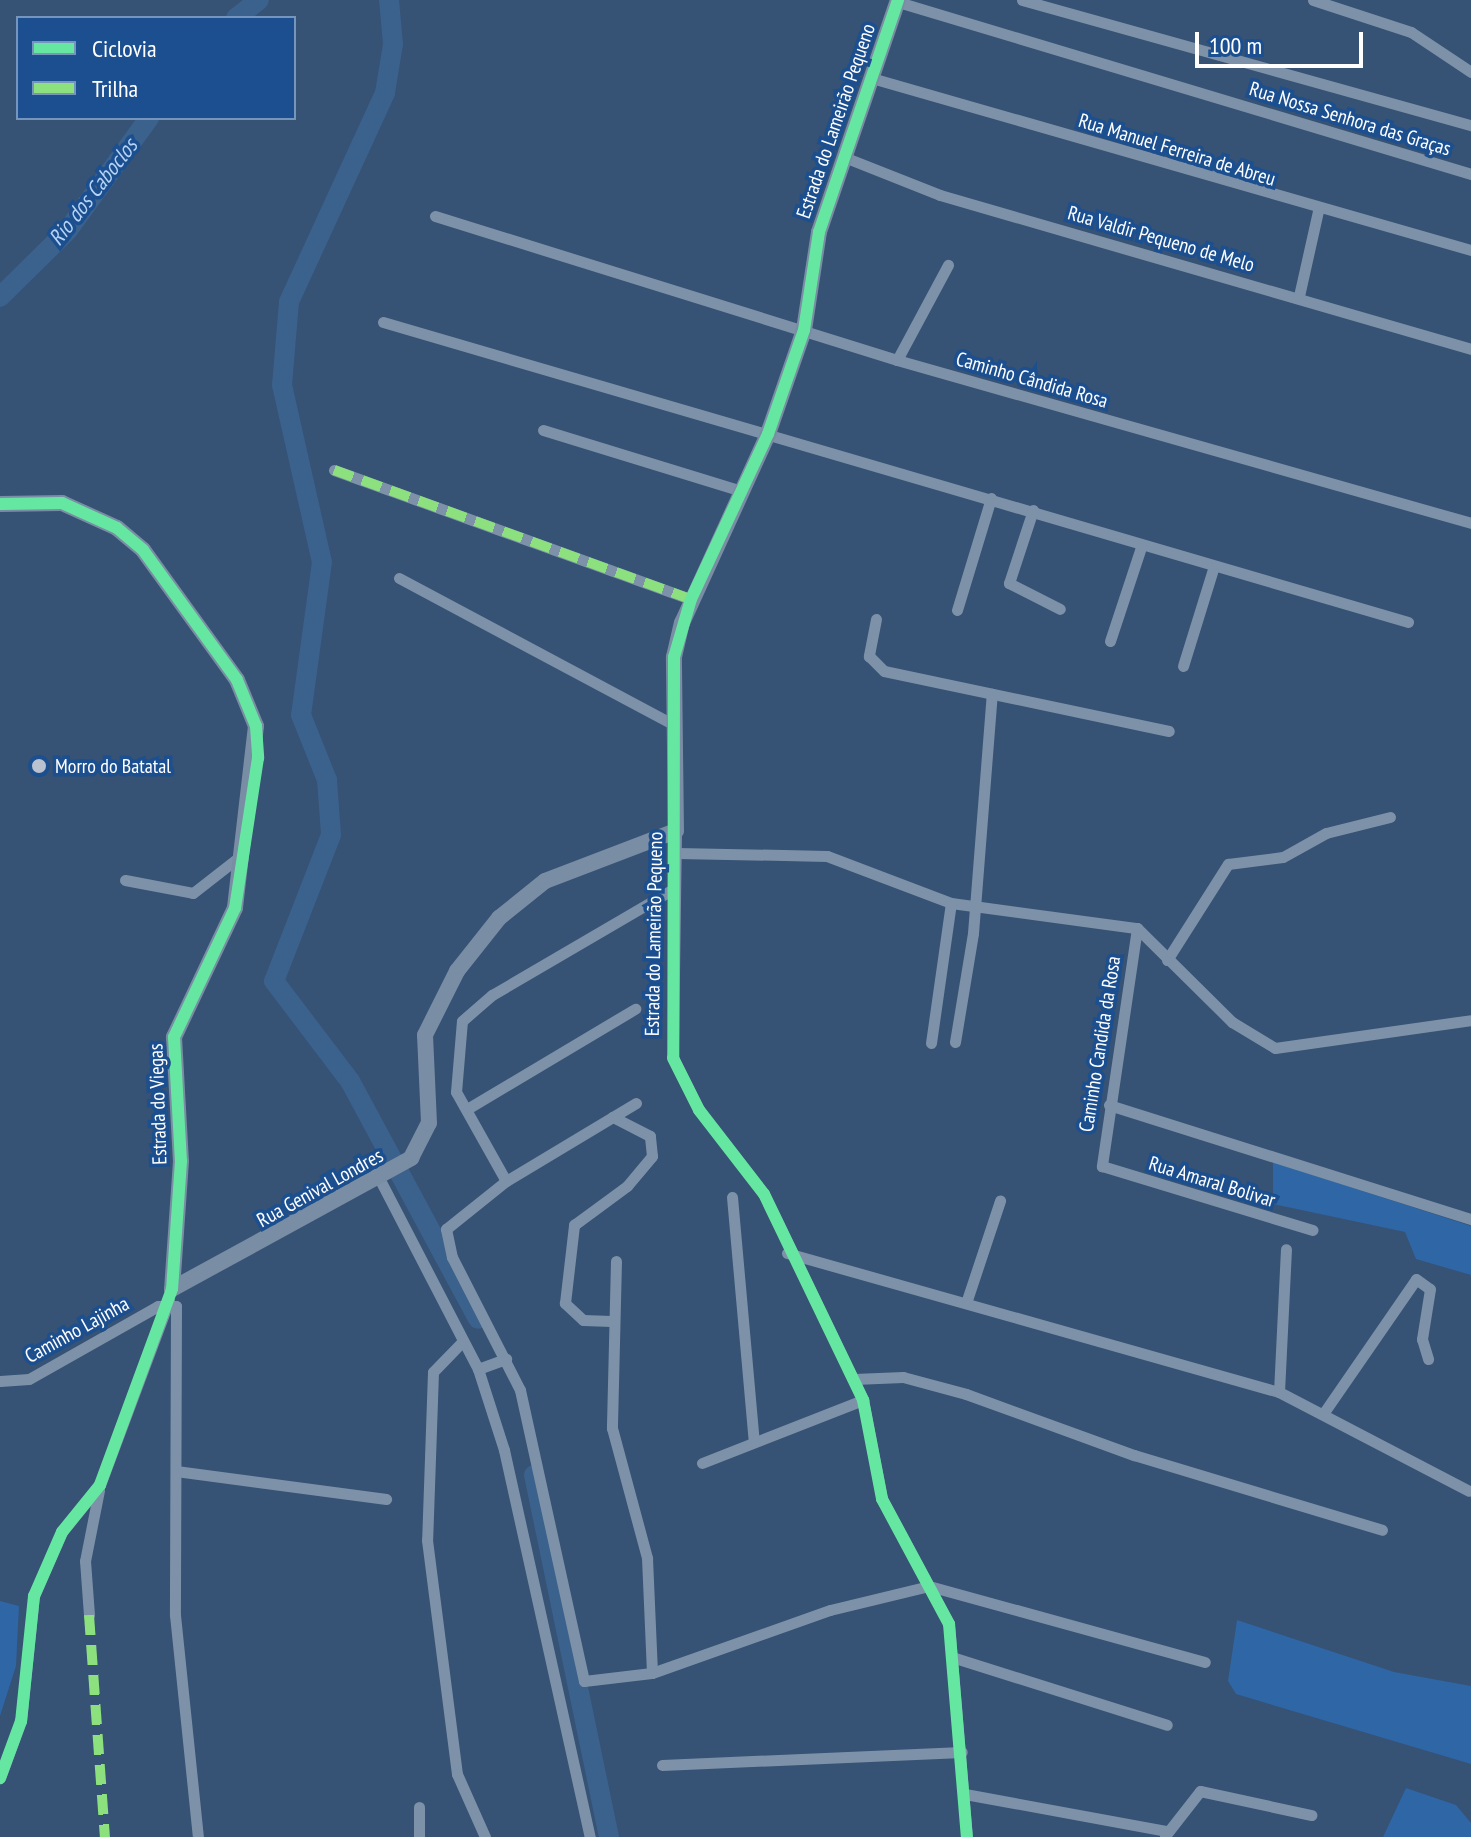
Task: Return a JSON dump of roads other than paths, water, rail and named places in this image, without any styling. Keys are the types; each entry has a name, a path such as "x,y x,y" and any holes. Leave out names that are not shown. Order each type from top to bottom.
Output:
{"street":[{"path":"1022,0 1471,125"},
{"path":"1313,0 1411,32 1471,72"},
{"name":"Estrada do Lameirão Pequeno","path":"898,1 875,79 819,232 804,330 768,434 691,599 674,657 677,853 673,1058 699,1110 764,1194 787,1253 863,1400 882,1499 929,1586 955,1658 967,1837"},
{"name":"Rua Nossa Senhora das Graças","path":"898,1 1471,174"},
{"name":"Rua Manuel Ferreira de Abreu","path":"875,79 1318,211 1471,250"},
{"name":"Rua Valdir Pequeno de Melo","path":"844,157 940,195 1299,296 1471,349"},
{"path":"1299,296 1318,211"},
{"name":"Caminho Cândida Rosa","path":"435,216 586,260 897,360 1471,523"},
{"path":"897,360 948,265"},
{"path":"383,322 1033,510 1213,569 1408,622"},
{"path":"543,430 741,491"},
{"path":"334,470 691,599"},
{"name":"Estrada do Viegas","path":"0,504 38,498 92,514 143,550 185,602 237,680 256,726 243,854 227,933 174,1037 181,1161 170,1295 100,1485 62,1532 34,1596 21,1721 0,1778"},
{"path":"957,610 991,498"},
{"path":"1033,510 1009,583 1060,609"},
{"path":"1110,641 1141,547"},
{"path":"1183,666 1213,569"},
{"path":"399,578 673,724"},
{"path":"876,619 869,656 878,668 1169,731"},
{"path":"955,1042 973,933 970,904 992,694"},
{"path":"1167,960 1228,864 1283,857 1326,833 1390,817"},
{"name":"Rua Genival Londres","path":"170,1295 411,1158 429,1123 423,1056 429,1023 499,918 545,881 676,831"},
{"path":"677,853 827,856 951,903 1137,928"},
{"path":"125,880 193,893 243,854"},
{"path":"506,1181 456,1092 454,1047 473,1008 675,888"},
{"path":"931,1043 951,903"},
{"name":"Caminho Candida da Rosa","path":"1137,928 1232,1022 1275,1048 1471,1020"},
{"name":"Caminho Candida da Rosa","path":"1102,1166 1137,928"},
{"path":"467,1109 635,1009"},
{"path":"636,1103 506,1181 455,1217 446,1238 520,1390 580,1675 600,1684 652,1673 830,1610 929,1586 1205,1662"},
{"path":"1109,1105 1471,1219"},
{"path":"611,1321 583,1320 565,1303 574,1225 627,1186 652,1156 650,1136 613,1117"},
{"name":"Rua Amaral Bolivar","path":"1102,1166 1312,1230"},
{"path":"381,1177 478,1369 504,1450 590,1837"},
{"path":"732,1197 754,1442"},
{"path":"966,1303 1000,1201"},
{"path":"1279,1392 1286,1249"},
{"path":"787,1253 1279,1392 1325,1411 1469,1491"},
{"path":"616,1261 611,1321 612,1428 647,1558 652,1673"},
{"path":"1325,1411 1416,1279 1430,1289 1422,1339 1428,1359"},
{"name":"Estrada do Viegas","path":"170,1295 177,1317 175,1615 198,1837"},
{"name":"Caminho Lajinha","path":"0,1381 45,1372 170,1295"},
{"path":"463,1341 433,1372 427,1540 457,1774 485,1837"},
{"path":"478,1369 506,1359"},
{"path":"854,1379 903,1377 954,1391 1134,1455 1382,1530"},
{"path":"702,1463 863,1400"},
{"path":"176,1471 386,1499"},
{"path":"89,1615 85,1561 100,1485"},
{"path":"955,1658 1167,1725"},
{"path":"662,1765 762,1766 962,1752"},
{"path":"965,1794 1166,1834 1200,1791 1311,1815"},
{"path":"419,1807 419,1837"}],"waterway":[{"name":"Rio dos Caboclos","path":"239,16 259,0"},
{"path":"389,0 393,44 385,93 289,302 282,385 322,562 301,715 327,780 331,835 274,981 350,1081 478,1319"},
{"name":"Rio dos Caboclos","path":"0,297 68,230 148,120"},
{"path":"534,1475 609,1837"}],"place":[{"name":"Morro do Batatal","path":"39,766"}]}
